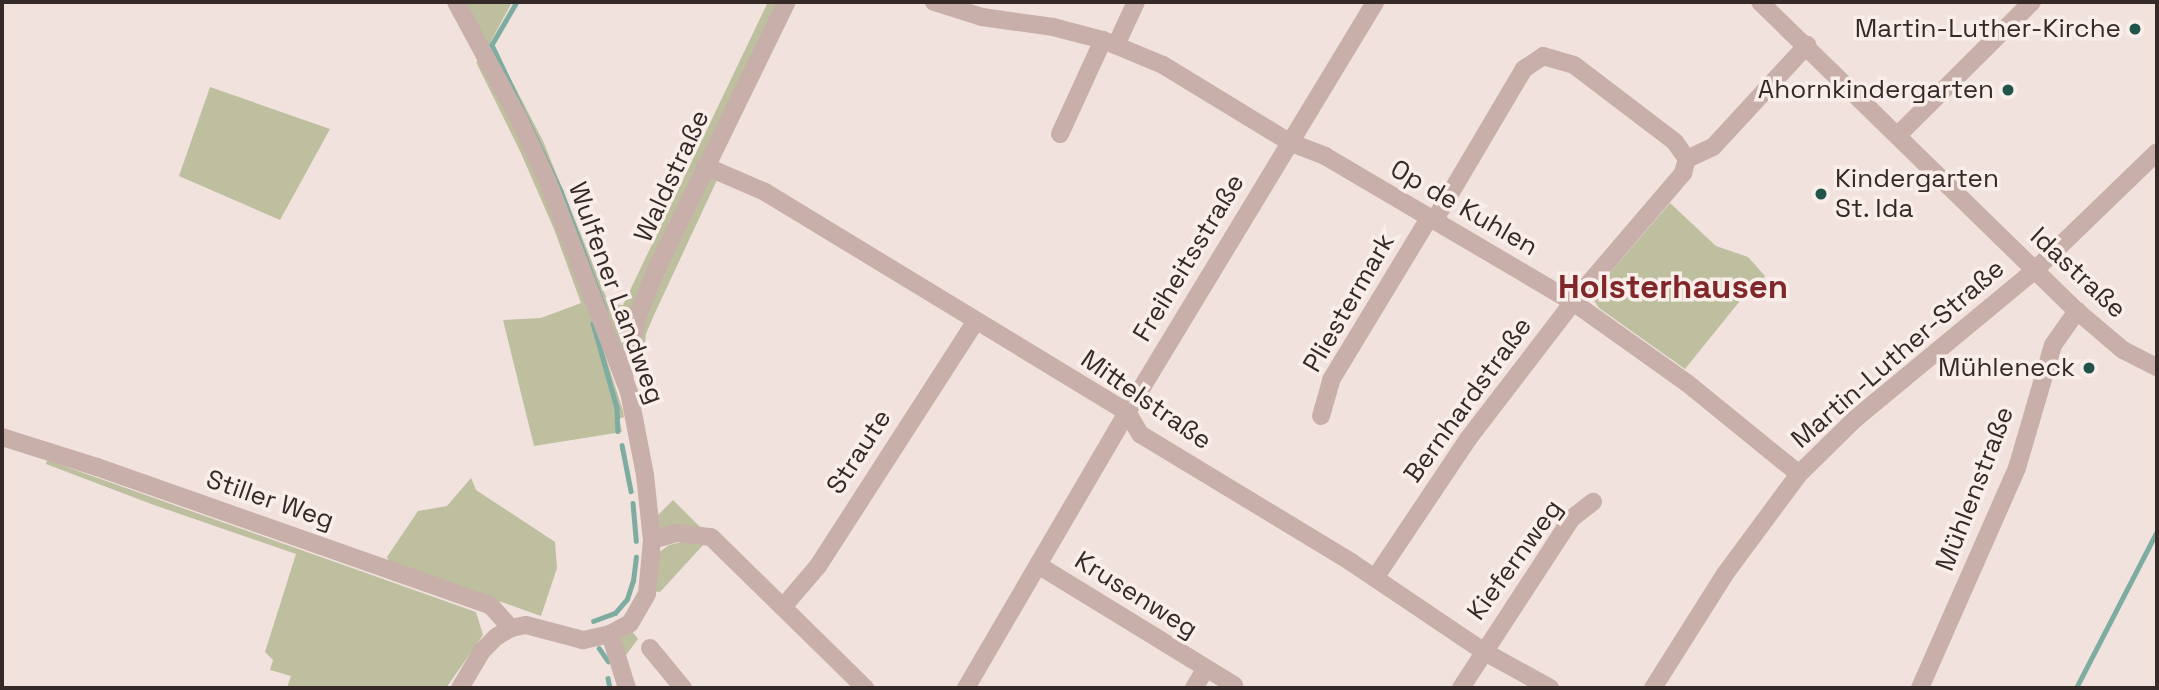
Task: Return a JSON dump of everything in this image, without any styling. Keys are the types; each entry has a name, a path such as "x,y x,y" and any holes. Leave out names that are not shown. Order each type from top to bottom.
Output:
{"street":[{"name":"Wulfener Landweg","path":"456,2 518,117 548,182 624,379 645,475 652,540 647,594 630,623 610,634"},
{"name":"Waldstraße","path":"624,379 638,315 705,166 786,2"},
{"name":"Op de Kuhlen","path":"934,2 982,17 1053,27 1110,42 1163,65 1289,142 1325,156 1573,302 1687,383 1799,474"},
{"path":"1060,134 1110,42 1136,2"},
{"name":"Freiheitsstraße","path":"966,688 1127,412 1375,2"},
{"path":"1898,135 2032,2"},
{"name":"Idastraße","path":"1771,5 1807,46 2077,311 2123,350 2157,367"},
{"path":"1687,159 1713,147 1807,46"},
{"name":"Pliestermark","path":"1321,416 1332,380 1524,69 1543,56 1574,65 1675,142 1685,151 1687,159"},
{"name":"Martin-Luther-Straße","path":"1654,688 1725,574 1799,474 1855,419 2036,269 2157,152"},
{"name":"Bernhardstraße","path":"1375,578 1468,439 1573,302 1684,173 1687,159"},
{"name":"Mittelstraße","path":"705,166 765,192 1127,412 1140,434 1375,578 1483,651 1550,688"},
{"name":"Mühlenstraße","path":"1920,688 2017,468 2053,345 2077,311"},
{"name":"Straute","path":"783,607 818,566 975,321"},
{"name":"Stiller Weg","path":"2,437 97,467 491,606 511,628"},
{"name":"Kiefernweg","path":"1461,688 1571,519 1593,502"},
{"path":"652,540 677,533 711,537 865,688"},
{"name":"Krusenweg","path":"1038,565 1205,670 1234,685"},
{"path":"460,688 482,651 496,637 511,628 526,625 583,640 610,634 627,688"},
{"path":"650,648 683,688"},
{"name":"Krusenweg","path":"1194,688 1205,670"}],"green space":[{"path":"460,2 512,2 491,41 543,141 609,304 623,305 768,2 780,2 623,364"},
{"path":"481,59 516,122 581,280 623,411 624,417 619,419 622,432 534,446 503,320 541,318 581,303 554,229 520,151 476,62"},
{"path":"210,87 330,129 280,220 179,176"},
{"path":"709,178 717,180 646,334 642,372 633,366 644,315"},
{"path":"1670,203 1716,246 1748,257 1765,276 1755,289 1752,286 1685,369 1599,308 1593,299 1596,289"},
{"path":"47,460 476,612 483,635 446,688 287,688 291,676 270,670 273,660 265,652 296,554 154,505 46,464"},
{"path":"471,478 476,490 555,542 557,568 541,616 389,562 387,557 418,511 447,506"},
{"path":"673,500 701,528 662,534 654,519"},
{"path":"695,539 705,543 660,592 652,591 658,553 669,545"},
{"path":"632,631 638,639 623,659 620,641 622,635"}],"waterway":[{"path":"517,2 492,45 561,191 605,309"},
{"path":"593,323 617,408 618,431"},
{"path":"622,445 631,491"},
{"path":"633,503 636,541"},
{"path":"2076,688 2157,531"},
{"path":"593,621 615,613 627,599 636,557"},
{"path":"599,648 608,661"},
{"path":"608,678 610,688"}],"place":[{"name":"Martin-Luther-Kirche","path":"2135,29"},
{"name":"Ahornkindergarten","path":"2008,90"},
{"name":"Kindergarten St. Ida","path":"1821,194"},
{"name":"Mühleneck","path":"2089,368"}],"district":[{"name":"Holsterhausen","path":"1673,288"}]}
